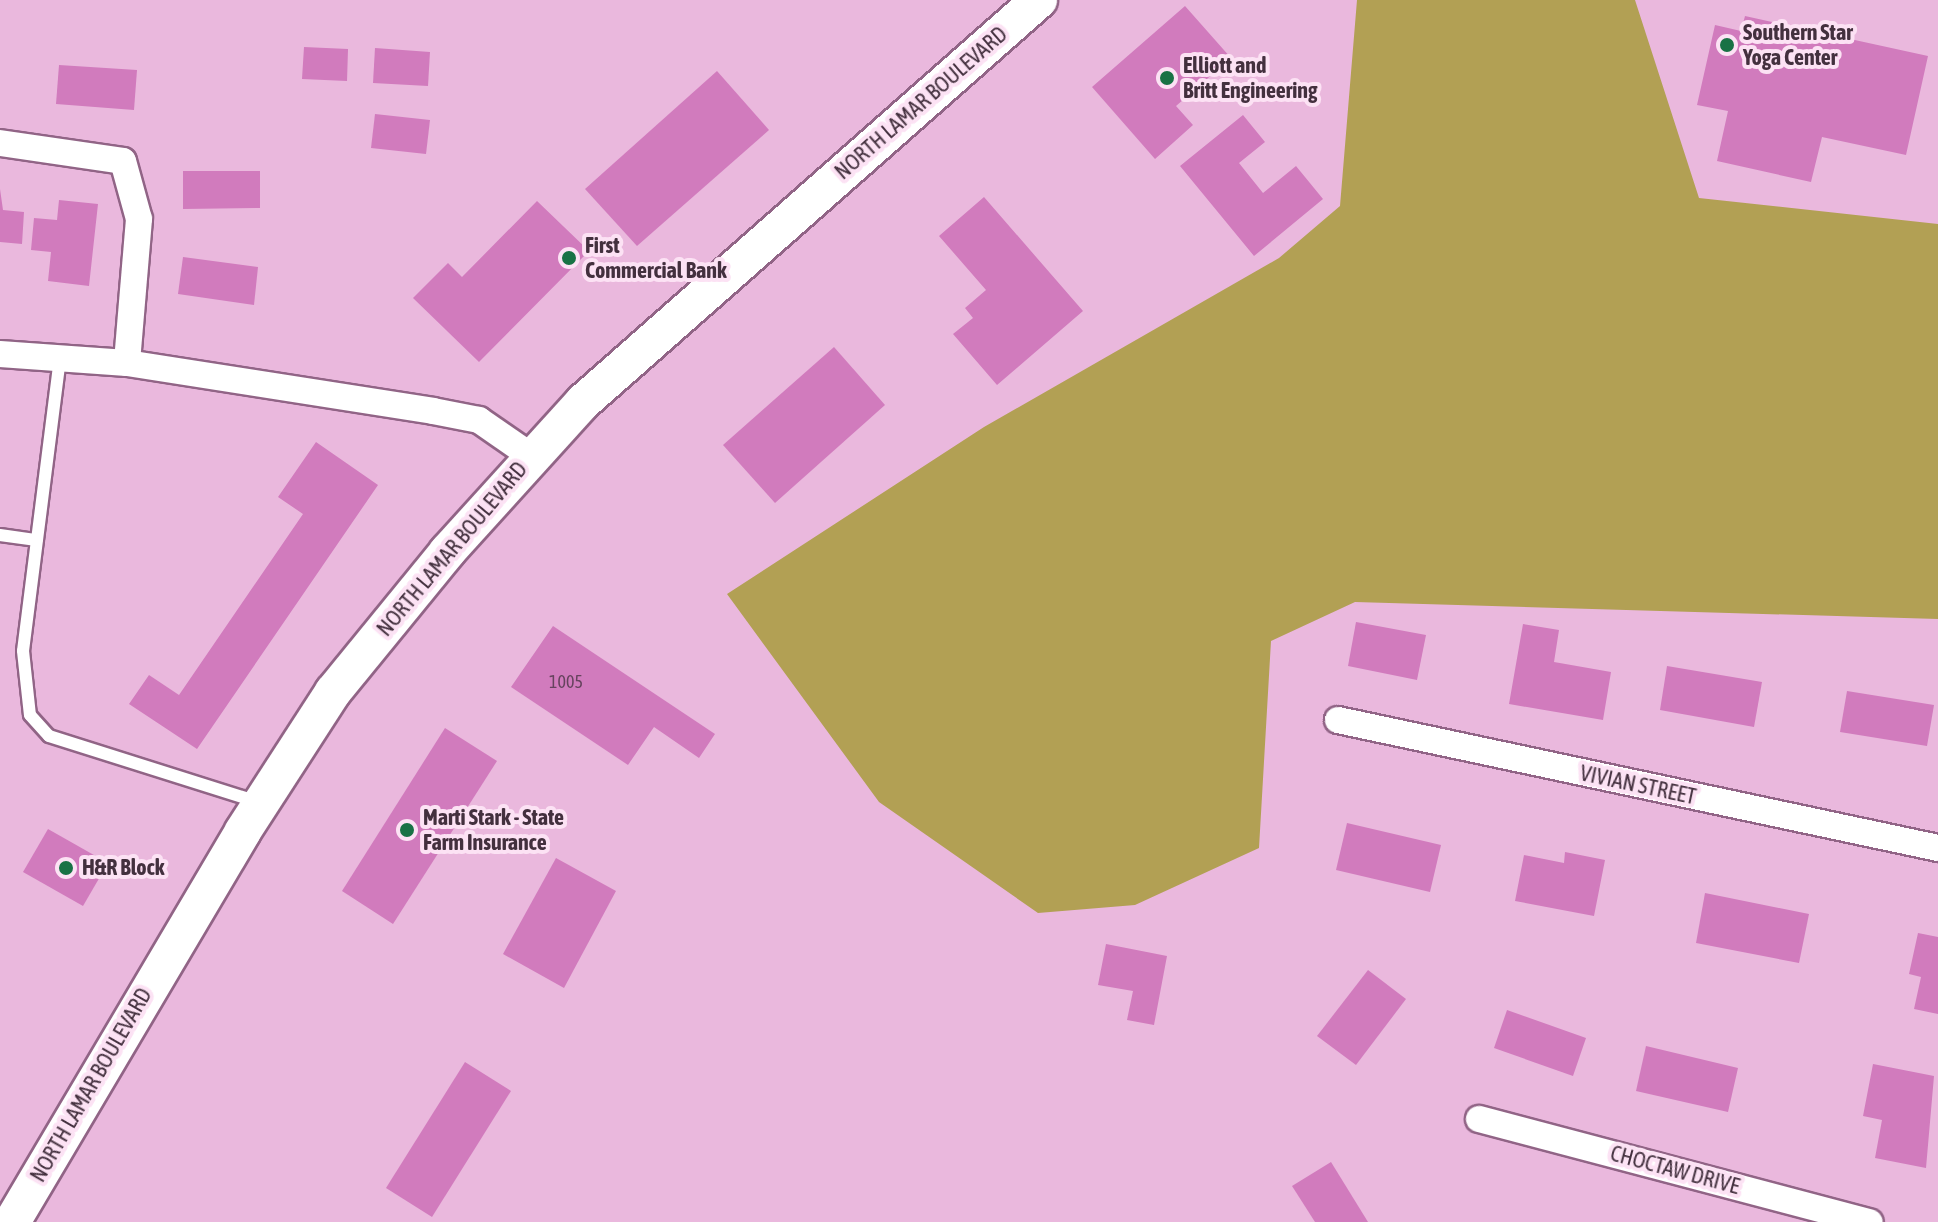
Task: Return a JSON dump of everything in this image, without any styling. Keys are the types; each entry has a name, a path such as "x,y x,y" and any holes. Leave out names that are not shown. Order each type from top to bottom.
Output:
{"street":[{"name":"NORTH LAMAR BOULEVARD","path":"12,1222 261,803 333,692 531,456 678,314 1039,0"},
{"path":"0,143 123,161 139,219 127,363"},
{"path":"0,354 127,363 479,420 531,456"},
{"name":"VIVIAN STREET","path":"1338,720 1938,848"},
{"name":"CHOCTAW DRIVE","path":"1479,1119 1870,1222"}],"lane":[{"path":"60,358 23,651 30,715 49,736 261,803"},
{"path":"0,535 37,540"}],"shaded area":[{"path":"1357,0 1635,0 1699,198 1938,224 1938,619 1355,602 1271,641 1259,848 1135,905 1038,913 879,802 727,594 984,427 1279,258 1340,206"}],"building":[{"path":"1185,6 1231,58 1176,106 1193,125 1155,159 1092,87"},
{"path":"1745,16 1928,56 1906,155 1822,137 1811,182 1717,161 1728,111 1697,105 1715,25 1741,31"},
{"path":"304,47 348,49 347,81 302,79"},
{"path":"375,48 430,52 428,86 373,83"},
{"path":"59,65 137,70 134,110 56,104"},
{"path":"717,71 769,130 637,246 585,189"},
{"path":"375,114 430,120 426,154 371,148"},
{"path":"1243,115 1265,142 1239,163 1263,193 1296,166 1323,199 1254,256 1180,166"},
{"path":"183,171 260,171 260,208 183,209"},
{"path":"0,189 3,210 24,212 22,244 0,242"},
{"path":"984,197 1083,311 997,385 953,334 973,318 965,308 986,290 939,236"},
{"path":"59,200 98,204 89,286 48,281 51,252 31,250 34,218 57,220"},
{"path":"537,201 589,251 479,362 413,298 448,263 462,277"},
{"path":"183,257 258,267 254,305 178,294"},
{"path":"834,347 885,405 775,503 723,445"},
{"path":"316,442 378,485 197,749 129,704 149,675 179,695 303,514 278,497"},
{"path":"1356,622 1426,635 1417,680 1348,666"},
{"path":"1523,624 1559,630 1554,662 1611,672 1603,720 1509,704"},
{"path":"553,626 715,734 699,758 654,727 628,765 511,687"},
{"path":"1667,666 1762,682 1754,727 1660,710"},
{"path":"1847,691 1934,705 1927,746 1840,732"},
{"path":"445,728 497,761 393,924 342,891"},
{"path":"1347,823 1441,845 1430,892 1336,870"},
{"name":"H&R Block","path":"48,829 108,863 83,906 23,872"},
{"path":"1565,852 1605,860 1594,916 1515,901 1524,855 1564,863"},
{"path":"556,858 616,891 564,988 503,954"},
{"path":"1705,893 1809,914 1799,963 1696,943"},
{"path":"1918,933 1938,937 1938,1014 1914,1009 1921,977 1909,974"},
{"path":"1106,944 1167,956 1154,1025 1127,1020 1133,991 1098,985"},
{"path":"1368,970 1406,999 1356,1065 1317,1036"},
{"path":"1507,1010 1586,1038 1573,1076 1494,1048"},
{"path":"1646,1046 1738,1068 1728,1112 1636,1091"},
{"path":"465,1062 511,1091 432,1217 386,1188"},
{"path":"1873,1064 1934,1076 1926,1168 1875,1158 1882,1120 1863,1116"},
{"path":"1331,1162 1368,1222 1315,1222 1292,1186"}],"place":[{"name":"Southern Star Yoga Center","path":"1727,45"},
{"name":"Elliott and Britt Engineering","path":"1167,78"},
{"name":"First Commercial Bank","path":"569,258"},
{"name":"Marti Stark - State Farm Insurance","path":"407,830"},
{"name":"H&R Block","path":"66,868"}]}
